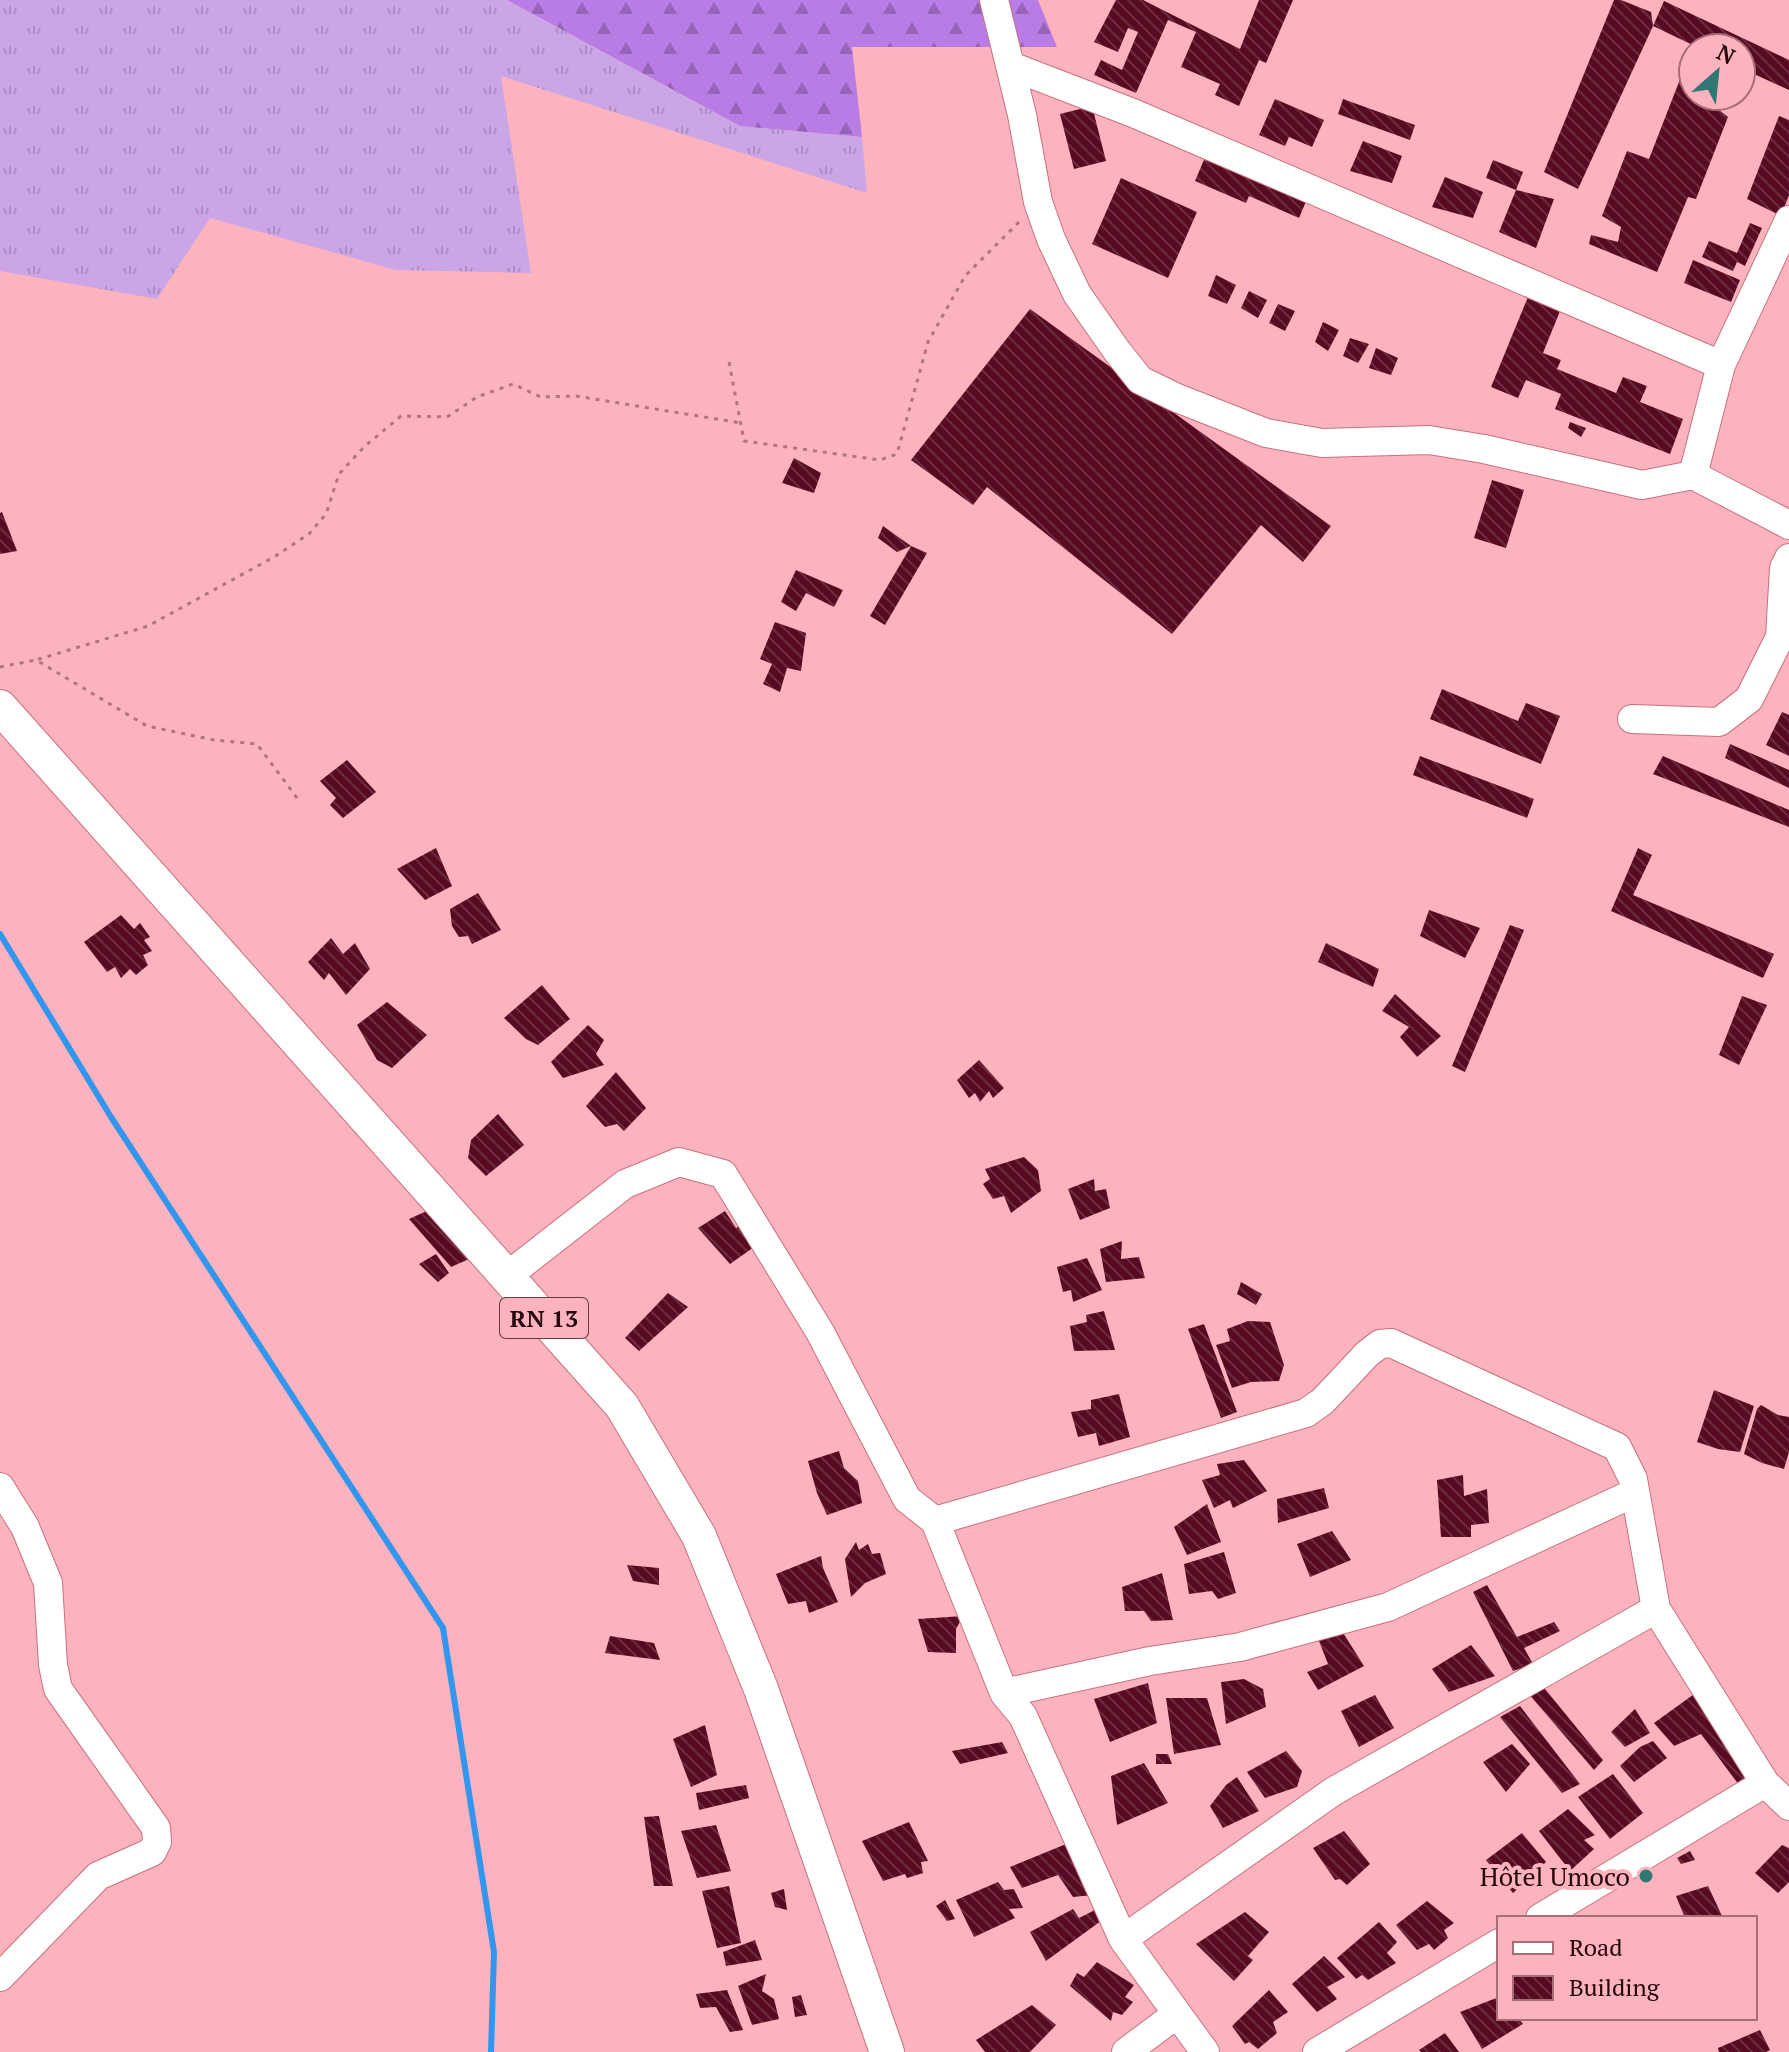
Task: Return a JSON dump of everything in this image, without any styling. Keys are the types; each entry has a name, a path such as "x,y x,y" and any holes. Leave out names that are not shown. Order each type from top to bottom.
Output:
{"main road":[{"name":"RN 13","path":"0,707 622,1406 699,1536 761,1689 887,2052"}],"street":[{"path":"994,0 1011,66 1038,202 1051,239 1077,294 1140,380 1266,433 1322,443 1429,440 1484,449 1642,485 1693,475 1789,525"},
{"path":"1011,66 1133,113 1721,365"},
{"path":"1693,475 1721,365 1786,232"},
{"path":"1632,719 1719,722 1749,699 1780,637 1784,568 1789,558"},
{"path":"507,1276 625,1184 679,1162 723,1174 820,1332 907,1499 935,1521 1004,1693 1023,1716 1123,1939 1205,2052"},
{"path":"935,1521 1306,1413 1323,1401 1367,1354 1380,1344 1391,1343 1617,1447 1633,1479 1656,1609 1765,1783 1789,1806"},
{"path":"0,1487 25,1527 48,1583 53,1665 58,1689 93,1743 148,1817 157,1836 152,1852 98,1876 0,1977"},
{"path":"1004,1693 1150,1661 1240,1647 1388,1607 1634,1493"},
{"path":"1123,1939 1334,1791 1656,1609"},
{"path":"1543,1916 1765,1783"},
{"path":"1317,2052 1497,1944"},
{"path":"1126,2052 1177,2014"}],"path":[{"path":"729,362 744,441 880,460 897,454 928,342 965,276 1038,202"},
{"path":"0,667 36,660 148,626 274,557 309,534 326,514 339,474 364,447 401,416 447,417 477,397 513,384 541,397 576,396 741,423"},
{"path":"36,660 147,726 214,740 257,744 297,798"}],"green space":[{"path":"0,0 507,0 740,126 862,137 867,193 501,76 531,273 396,270 210,218 157,299 0,271"},
{"path":"507,0 1038,0 1057,47 852,47 862,137 740,126"}],"building":[{"path":"1116,0 1143,0 1240,49 1259,0 1293,0 1266,63 1259,60 1239,106 1215,95 1220,84 1181,67 1196,32 1168,20 1136,93 1094,75 1101,60 1122,70 1138,32 1128,28 1118,52 1094,42"},
{"path":"1614,0 1651,12 1653,26 1578,189 1544,172"},
{"path":"1664,1 1730,32 1677,32 1677,37 1653,26"},
{"path":"1757,45 1789,60 1789,90 1757,75"},
{"path":"1677,87 1677,112 1722,112 1728,117 1696,199 1688,197 1657,272 1589,244 1591,235 1618,242 1621,227 1602,216 1627,151 1649,159"},
{"path":"1275,99 1324,120 1312,147 1289,137 1285,146 1259,135"},
{"path":"1343,99 1415,125 1410,140 1338,114"},
{"path":"1092,106 1106,161 1074,169 1060,114"},
{"path":"1779,116 1789,120 1789,195 1781,216 1747,199"},
{"path":"1363,141 1402,156 1392,183 1350,171"},
{"path":"1206,155 1307,199 1299,218 1249,196 1246,203 1195,181"},
{"path":"1493,160 1523,172 1516,190 1486,178"},
{"path":"1445,177 1483,192 1473,218 1432,207"},
{"path":"1121,178 1197,212 1168,278 1092,244"},
{"path":"1516,190 1554,199 1536,248 1499,232"},
{"path":"1750,223 1762,228 1745,266 1737,262 1733,271 1702,257 1709,241 1737,253"},
{"path":"1693,260 1740,280 1731,302 1684,283"},
{"path":"1216,275 1236,285 1227,304 1208,296"},
{"path":"1249,291 1267,300 1258,318 1241,308"},
{"path":"1528,297 1560,311 1543,353 1561,360 1557,369 1616,393 1623,377 1647,386 1640,402 1683,419 1670,454 1555,409 1561,394 1526,380 1518,398 1491,387"},
{"path":"1278,304 1295,311 1285,331 1269,323"},
{"path":"1030,309 1331,526 1303,562 1261,525 1172,634 987,487 973,505 911,460"},
{"path":"1323,322 1339,330 1328,351 1315,342"},
{"path":"1350,338 1369,344 1358,363 1343,356"},
{"path":"1376,348 1398,358 1391,375 1369,368"},
{"path":"1570,422 1586,428 1581,437 1568,428"},
{"path":"794,458 821,473 814,493 782,483"},
{"path":"1492,480 1524,490 1506,548 1474,538"},
{"path":"0,513 17,551 0,554"},
{"path":"883,526 911,546 897,552 878,538"},
{"path":"911,546 927,553 885,625 870,616"},
{"path":"796,570 843,590 834,607 806,593 796,611 781,602"},
{"path":"775,622 806,633 801,671 787,668 780,692 763,684 772,664 760,659"},
{"path":"1442,689 1518,721 1526,703 1560,716 1541,764 1430,719"},
{"path":"1782,712 1789,715 1789,756 1766,745"},
{"path":"1730,744 1789,770 1789,788 1725,758"},
{"path":"1420,756 1534,799 1527,818 1413,775"},
{"path":"1663,756 1789,810 1789,827 1653,774"},
{"path":"347,760 376,792 343,818 330,805 336,798 320,781"},
{"path":"436,848 452,886 425,900 397,869"},
{"path":"1638,848 1652,855 1633,895 1774,954 1763,978 1611,911"},
{"path":"478,893 501,930 472,944 468,936 459,937 452,926 450,909"},
{"path":"1429,910 1480,928 1465,958 1420,936"},
{"path":"121,915 134,929 140,923 150,937 144,940 152,951 143,955 148,965 136,975 130,969 121,978 115,967 107,972 84,942"},
{"path":"1510,925 1524,930 1465,1072 1452,1066"},
{"path":"331,938 343,954 355,943 370,969 346,995 329,973 324,980 308,962"},
{"path":"1326,943 1379,969 1373,987 1318,962"},
{"path":"542,985 570,1019 538,1045 526,1039 504,1018"},
{"path":"1395,994 1441,1036 1417,1057 1400,1037 1409,1027 1382,1011"},
{"path":"1742,996 1767,1005 1739,1065 1719,1055"},
{"path":"387,1002 427,1035 392,1068 377,1060 357,1025"},
{"path":"588,1025 604,1040 596,1054 604,1065 563,1078 551,1062"},
{"path":"979,1060 1004,1088 993,1098 989,1091 980,1102 975,1093 969,1098 957,1080"},
{"path":"616,1072 646,1108 624,1131 617,1124 605,1127 586,1106"},
{"path":"498,1114 524,1145 486,1176 468,1158 471,1140"},
{"path":"1024,1157 1038,1170 1041,1191 1011,1213 1004,1196 993,1199 983,1184 990,1179 985,1169"},
{"path":"1094,1179 1095,1191 1106,1189 1110,1208 1080,1220 1068,1189"},
{"path":"429,1210 469,1259 451,1267 409,1219"},
{"path":"725,1211 736,1228 745,1223 754,1247 730,1264 698,1228"},
{"path":"1122,1241 1121,1259 1139,1257 1145,1278 1106,1282 1100,1249"},
{"path":"436,1254 449,1273 438,1282 419,1264"},
{"path":"1087,1258 1102,1290 1073,1302 1071,1290 1063,1292 1057,1267"},
{"path":"1241,1282 1262,1294 1256,1305 1237,1294"},
{"path":"668,1293 688,1307 639,1351 625,1338"},
{"path":"1104,1311 1115,1350 1074,1351 1070,1326 1087,1322 1086,1315"},
{"path":"1248,1321 1270,1322 1284,1365 1279,1381 1251,1382 1232,1388 1216,1345 1230,1341 1227,1329"},
{"path":"1204,1324 1237,1412 1221,1418 1188,1329"},
{"path":"1714,1390 1754,1406 1740,1452 1697,1442"},
{"path":"1119,1394 1130,1437 1099,1446 1096,1433 1078,1437 1071,1412 1091,1409 1091,1400"},
{"path":"1761,1405 1778,1415 1789,1417 1789,1452 1784,1469 1744,1454 1757,1409"},
{"path":"839,1451 844,1468 858,1481 862,1503 827,1515 808,1461"},
{"path":"1244,1460 1267,1491 1233,1508 1230,1500 1214,1508 1202,1480 1220,1475 1217,1464"},
{"path":"1463,1475 1464,1496 1487,1489 1489,1523 1471,1525 1471,1537 1441,1537 1437,1480"},
{"path":"1324,1488 1329,1508 1278,1523 1277,1499"},
{"path":"1207,1504 1221,1542 1187,1555 1174,1527"},
{"path":"1332,1531 1351,1560 1310,1577 1297,1544"},
{"path":"856,1542 859,1550 868,1544 872,1554 880,1553 886,1574 865,1583 851,1597 845,1559"},
{"path":"1224,1552 1236,1593 1218,1599 1212,1591 1189,1594 1184,1564"},
{"path":"821,1556 838,1602 809,1613 806,1601 788,1604 776,1574"},
{"path":"627,1565 659,1568 659,1585 633,1581"},
{"path":"1162,1573 1173,1620 1151,1621 1144,1611 1125,1611 1122,1587"},
{"path":"1487,1585 1517,1637 1554,1622 1560,1631 1524,1648 1533,1664 1513,1671 1473,1592"},
{"path":"963,1616 956,1629 956,1653 928,1652 918,1619"},
{"path":"1340,1628 1364,1666 1318,1690 1307,1672 1328,1664 1317,1636"},
{"path":"610,1636 654,1643 660,1660 605,1653"},
{"path":"1471,1645 1495,1676 1449,1692 1432,1669"},
{"path":"1244,1679 1263,1689 1266,1707 1226,1724 1221,1682"},
{"path":"1148,1683 1157,1723 1110,1742 1094,1699"},
{"path":"1541,1684 1603,1760 1594,1770 1528,1693"},
{"path":"1697,1692 1750,1780 1739,1785 1701,1734 1674,1746 1654,1723"},
{"path":"1375,1695 1394,1728 1359,1747 1341,1711"},
{"path":"1166,1698 1207,1698 1221,1745 1174,1754"},
{"path":"1520,1706 1580,1784 1562,1793 1500,1717"},
{"path":"1635,1709 1650,1733 1625,1747 1611,1732"},
{"path":"705,1725 717,1775 691,1787 673,1739"},
{"path":"1653,1741 1667,1758 1634,1782 1620,1766 1640,1747"},
{"path":"1002,1742 1008,1753 960,1764 952,1751"},
{"path":"1512,1744 1530,1764 1506,1792 1483,1762"},
{"path":"1286,1751 1302,1771 1297,1787 1265,1798 1247,1772"},
{"path":"1156,1754 1168,1754 1172,1764 1156,1764"},
{"path":"1144,1763 1168,1803 1117,1825 1111,1776"},
{"path":"1613,1774 1643,1813 1610,1839 1578,1797"},
{"path":"1237,1777 1259,1811 1223,1828 1210,1806 1226,1785"},
{"path":"746,1785 749,1798 699,1810 696,1793"},
{"path":"1568,1809 1595,1835 1584,1840 1594,1849 1570,1871 1539,1831"},
{"path":"659,1816 673,1886 654,1886 644,1817"},
{"path":"909,1822 928,1861 921,1862 923,1873 907,1878 905,1874 883,1881 862,1841"},
{"path":"716,1825 731,1871 697,1878 681,1831"},
{"path":"1344,1831 1370,1864 1347,1885 1340,1879 1335,1880 1313,1848"},
{"path":"1522,1833 1546,1862 1513,1893 1486,1860"},
{"path":"1071,1842 1093,1895 1073,1897 1058,1875 1022,1888 1010,1867"},
{"path":"1782,1845 1789,1848 1789,1882 1778,1893 1755,1873"},
{"path":"1690,1851 1695,1860 1681,1864 1677,1858"},
{"path":"998,1882 1004,1890 1014,1889 1023,1908 1009,1909 1015,1918 974,1937 956,1900"},
{"path":"729,1886 741,1943 717,1948 702,1891"},
{"path":"1708,1886 1722,1916 1684,1916 1676,1896"},
{"path":"784,1889 787,1910 775,1907 771,1893"},
{"path":"945,1900 955,1919 947,1921 936,1906"},
{"path":"1427,1901 1454,1923 1444,1930 1448,1938 1434,1950 1429,1944 1417,1950 1396,1925"},
{"path":"1099,1908 1105,1918 1046,1961 1030,1932 1073,1909 1079,1918"},
{"path":"1245,1912 1269,1932 1248,1956 1253,1960 1234,1981 1196,1944"},
{"path":"1379,1922 1397,1942 1387,1953 1396,1963 1368,1980 1362,1975 1356,1979 1337,1958"},
{"path":"755,1940 762,1960 726,1966 723,1952"},
{"path":"1324,1956 1345,1977 1327,1987 1337,1999 1317,2012 1292,1984"},
{"path":"1097,1962 1134,1985 1125,1997 1133,2002 1122,2015 1113,2012 1111,2021 1070,1986 1077,1973 1084,1977"},
{"path":"766,1974 762,1991 774,1999 779,2019 752,2025 738,1986"},
{"path":"727,1990 743,2030 730,2032 716,2007 700,2008 696,1994"},
{"path":"1269,1990 1288,2012 1273,2022 1277,2033 1258,2049 1249,2042 1245,2044 1232,2026"},
{"path":"801,1995 807,2015 795,2017 792,1997"},
{"path":"1497,1998 1497,2020 1520,2020 1523,2024 1482,2049 1460,2012"},
{"path":"1032,2005 1056,2025 1030,2052 985,2052 976,2040"},
{"path":"1760,2030 1770,2050 1719,2052 1718,2048"},
{"path":"1445,2033 1459,2052 1419,2050"}],"waterway":[{"path":"0,934 111,1117 443,1628 494,1952 491,2052"}],"place":[{"name":"Hôtel Umoco","path":"1646,1876"}]}
